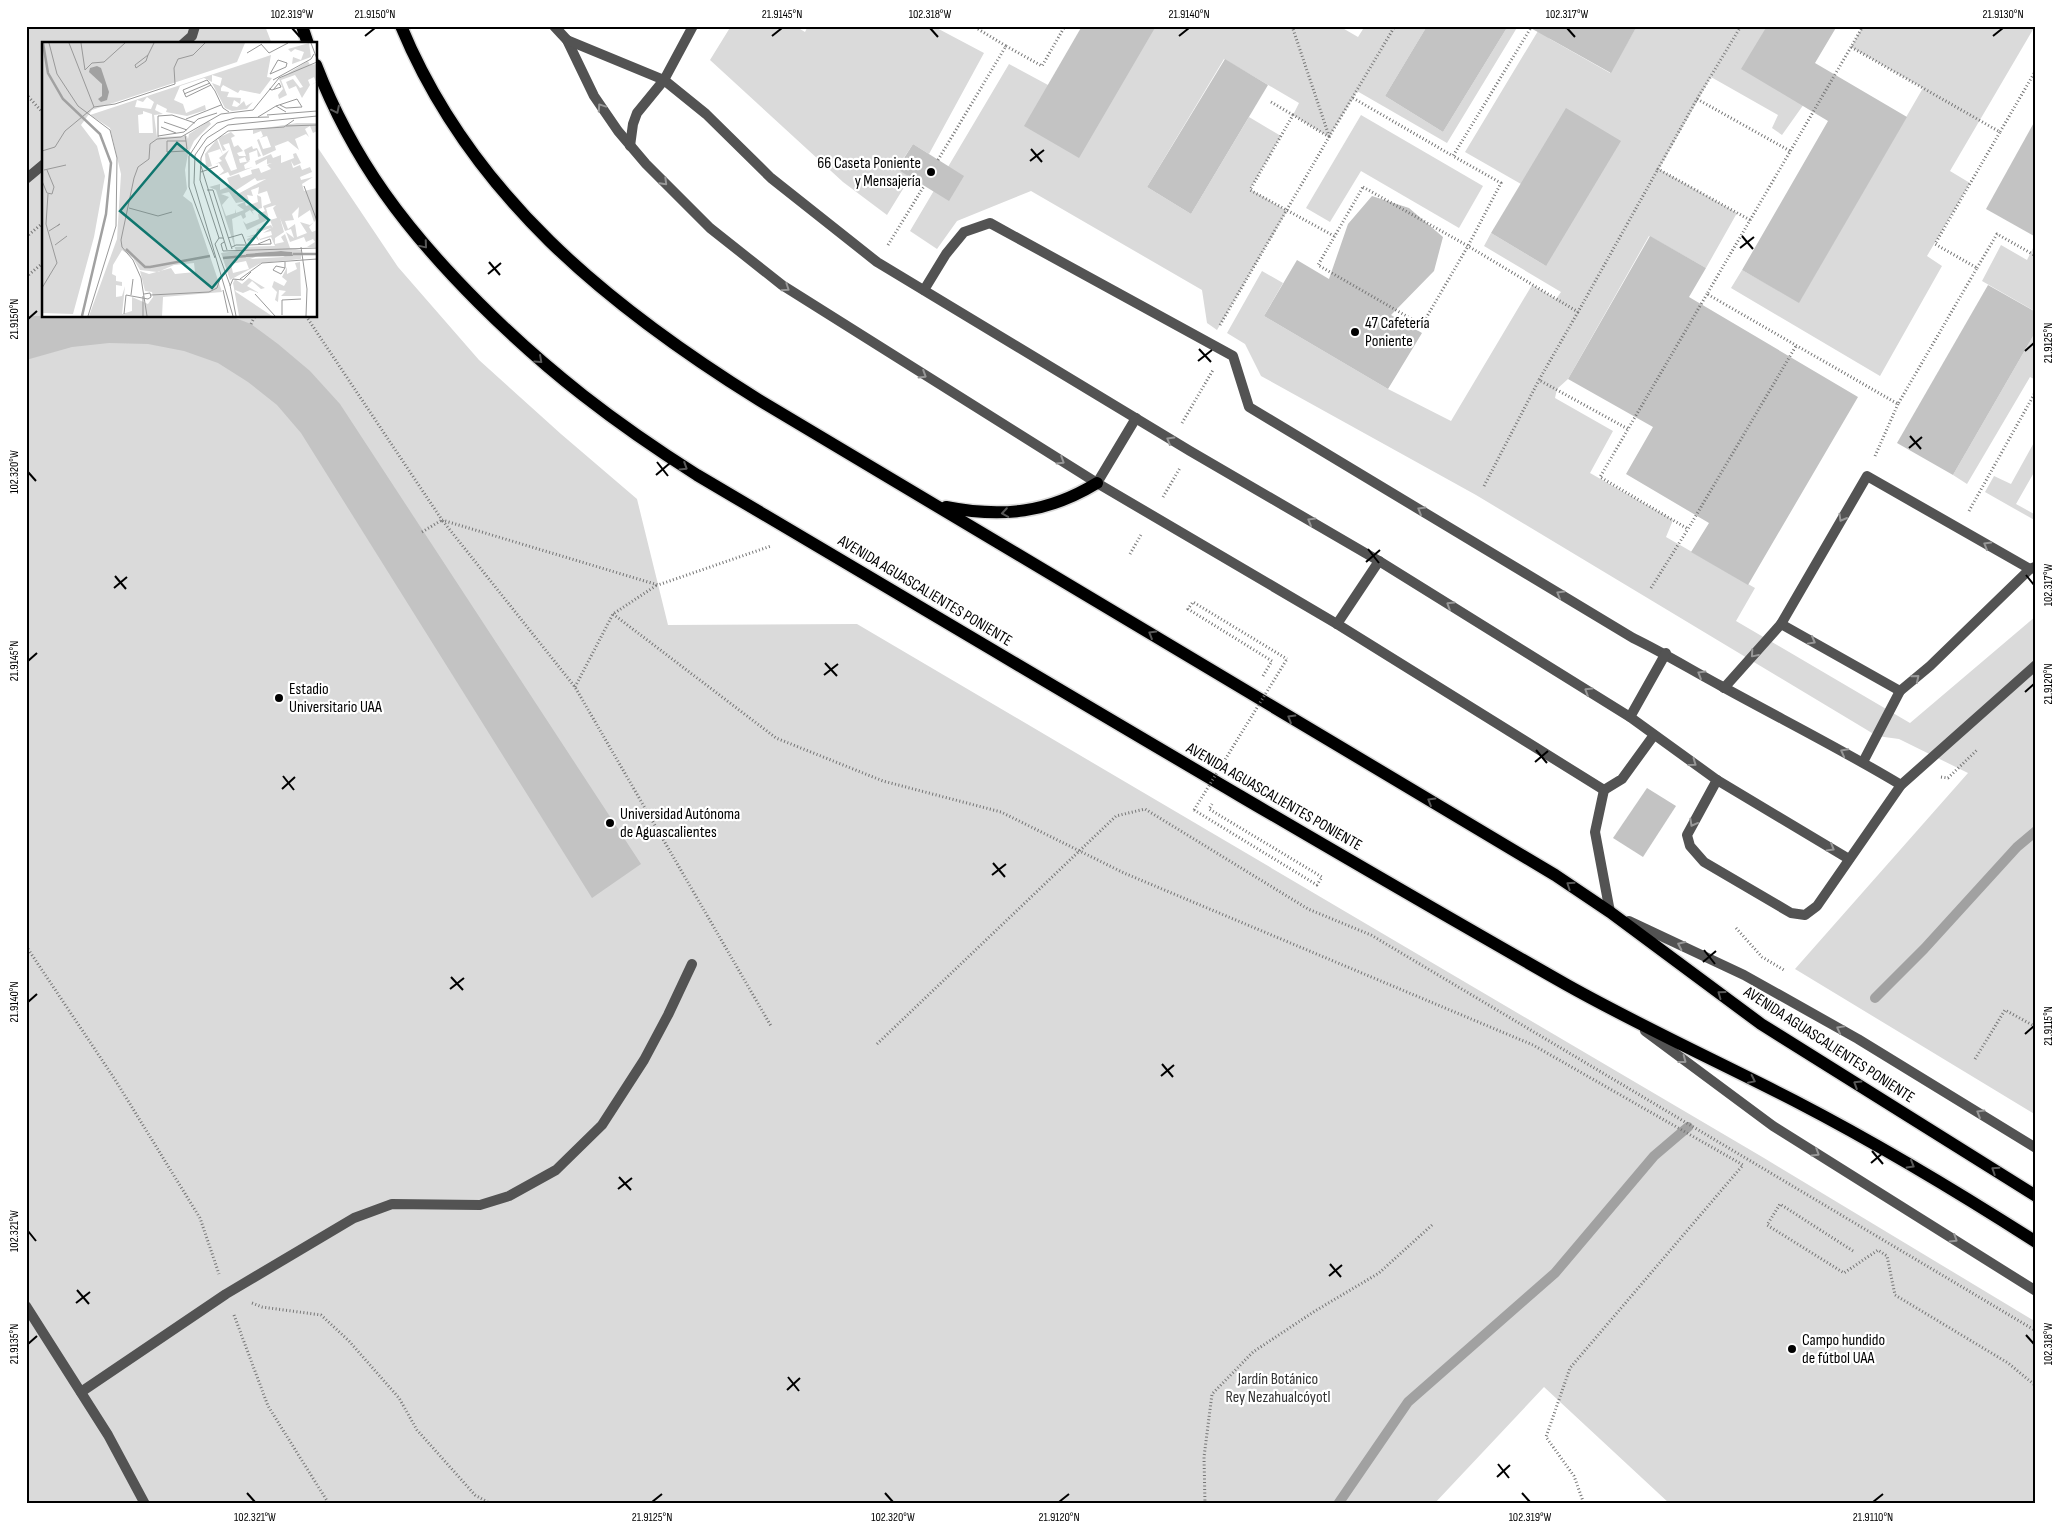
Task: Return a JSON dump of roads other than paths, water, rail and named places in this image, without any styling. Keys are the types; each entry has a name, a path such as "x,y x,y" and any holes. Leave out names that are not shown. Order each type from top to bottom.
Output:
{"main road":[{"path":"302,26 307,42"},
{"name":"AVENIDA AGUASCALIENTES PONIENTE","path":"401,26 426,80 449,119 474,156 508,199 574,265 631,313 709,369 1555,875 1610,912 1761,1024 2036,1196"},
{"name":"AVENIDA AGUASCALIENTES PONIENTE","path":"318,69 348,136 374,180 394,208 438,261 510,333 586,399 640,439 800,536 1228,789 1630,1020 1852,1132 1985,1209 2036,1242"},
{"path":"937,505 969,512 997,514 1053,505 1075,497 1097,484"}],"street":[{"path":"185,42 192,36 195,26"},
{"path":"554,26 567,40 594,96 630,146 710,228 782,285 1097,484 1337,624 1604,790"},
{"path":"630,146 633,124 637,113 664,80 693,26"},
{"path":"567,40 664,80 706,114 771,178 877,262 1190,451 1379,561 1630,716 1717,780 1849,859"},
{"path":"26,179 42,166"},
{"path":"924,290 946,254 964,232 990,223 1233,356 1250,407 1633,638 1666,653 1724,688 1863,762 1901,785"},
{"path":"1097,484 1136,418"},
{"path":"1724,688 1781,624 1867,476 1959,529 2033,568 1930,666 1900,691 1863,762"},
{"path":"1337,624 1379,561"},
{"path":"1781,624 1900,691"},
{"path":"1630,716 1666,653"},
{"path":"1717,780 1687,835 1690,846 1704,862 1792,913 1805,915 1817,906 1901,785 2036,665"},
{"path":"1610,912 1595,832 1604,790 1622,779 1654,735"},
{"name":"AVENIDA AGUASCALIENTES PONIENTE","path":"1610,912 1752,979 1858,1039 2036,1148"},
{"path":"81,1392 226,1294 361,1215 392,1204 480,1205 509,1196 556,1170 602,1126 644,1060 692,964"},
{"name":"AVENIDA AGUASCALIENTES PONIENTE","path":"1630,1020 1773,1126 2036,1291"},
{"path":"26,1306 108,1435 145,1504"}],"waterway":[{"path":"1875,998 1924,949 2017,847 2036,831"},
{"path":"1338,1504 1408,1402 1555,1273 1654,1156 1688,1127"}],"place":[{"name":"66 Caseta Poniente y Mensajería","path":"931,172"},
{"name":"47 Cafetería Poniente","path":"1355,332"},
{"name":"Estadio Universitario UAA","path":"279,698"},
{"name":"Universidad Autónoma de Aguascalientes","path":"610,823"},
{"name":"Campo hundido de fútbol UAA","path":"1792,1349"}],"park label":[{"name":"Jardín Botánico Rey Nezahualcóyotl","path":"1278,1388"}]}
